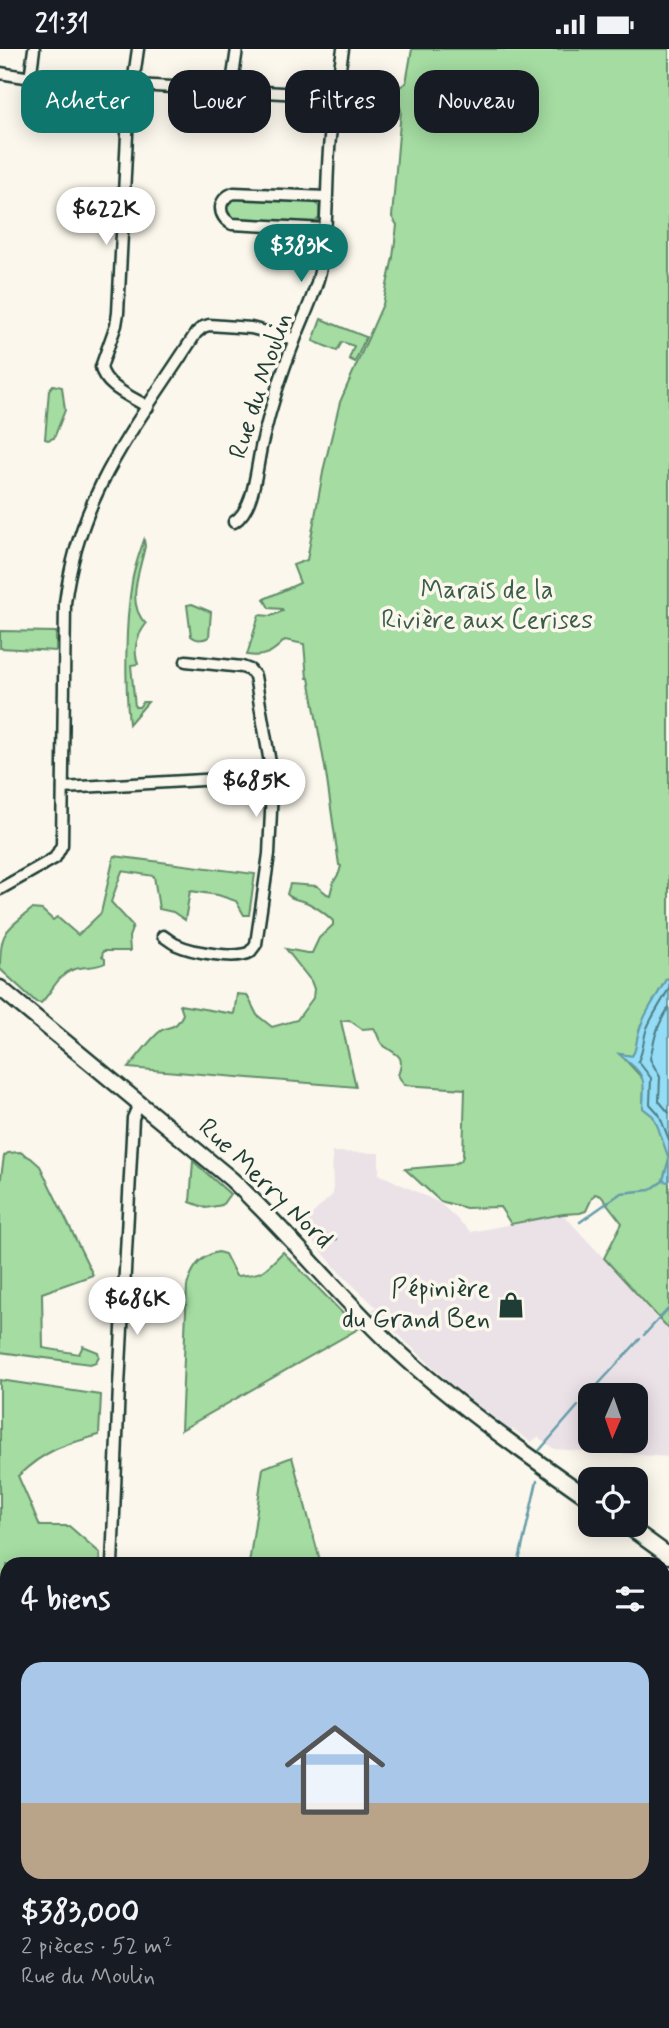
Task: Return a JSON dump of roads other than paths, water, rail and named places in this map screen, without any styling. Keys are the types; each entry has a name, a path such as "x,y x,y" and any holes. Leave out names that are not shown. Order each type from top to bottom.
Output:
{"main road":[{"name":"Rue Merry Nord","path":"0,988 250,1196 370,1324 430,1381 578,1490"},
{"path":"643,1537 669,1556"}],"street":[{"path":"31,70 34,49"},
{"path":"134,70 138,49"},
{"path":"234,70 237,49"},
{"name":"Rue du Moulin","path":"340,70 343,49"},
{"path":"0,73 21,77"},
{"path":"127,133 118,313 101,367 107,381 148,407"},
{"name":"Rue du Moulin","path":"234,523 243,516 249,506 266,425 318,279 325,229 331,133"},
{"path":"325,229 232,224 223,218 220,208 225,198 234,193 326,197"},
{"path":"0,889 50,861 58,854 62,845 65,603 79,534 94,496 115,457 203,327 209,325 251,328 295,339"},
{"path":"163,936 178,946 191,949 237,956 253,950 269,854 271,776 253,673 242,667 186,661"},
{"path":"63,788 271,776"},
{"path":"112,1557 133,1118 140,1102"}],"water":[{"path":"669,978 669,1159 653,1116 643,1108 642,1077 619,1054 634,1054 643,1020"},
{"path":"669,1159 669,1182 663,1181"}],"waterway":[{"path":"580,1222 621,1193 650,1190 663,1181"},
{"path":"319,1236 321,1233 325,1234 329,1241 337,1239"},
{"path":"644,1335 669,1308"},
{"path":"600,1383 640,1339"},
{"path":"538,1452 578,1406"},
{"path":"520,1557 537,1481"}],"place":[{"name":"Pépinière du Grand Ben","path":"511,1305"}],"park label":[{"name":"Marais de la Rivière aux Cerises","path":"487,606"}]}
